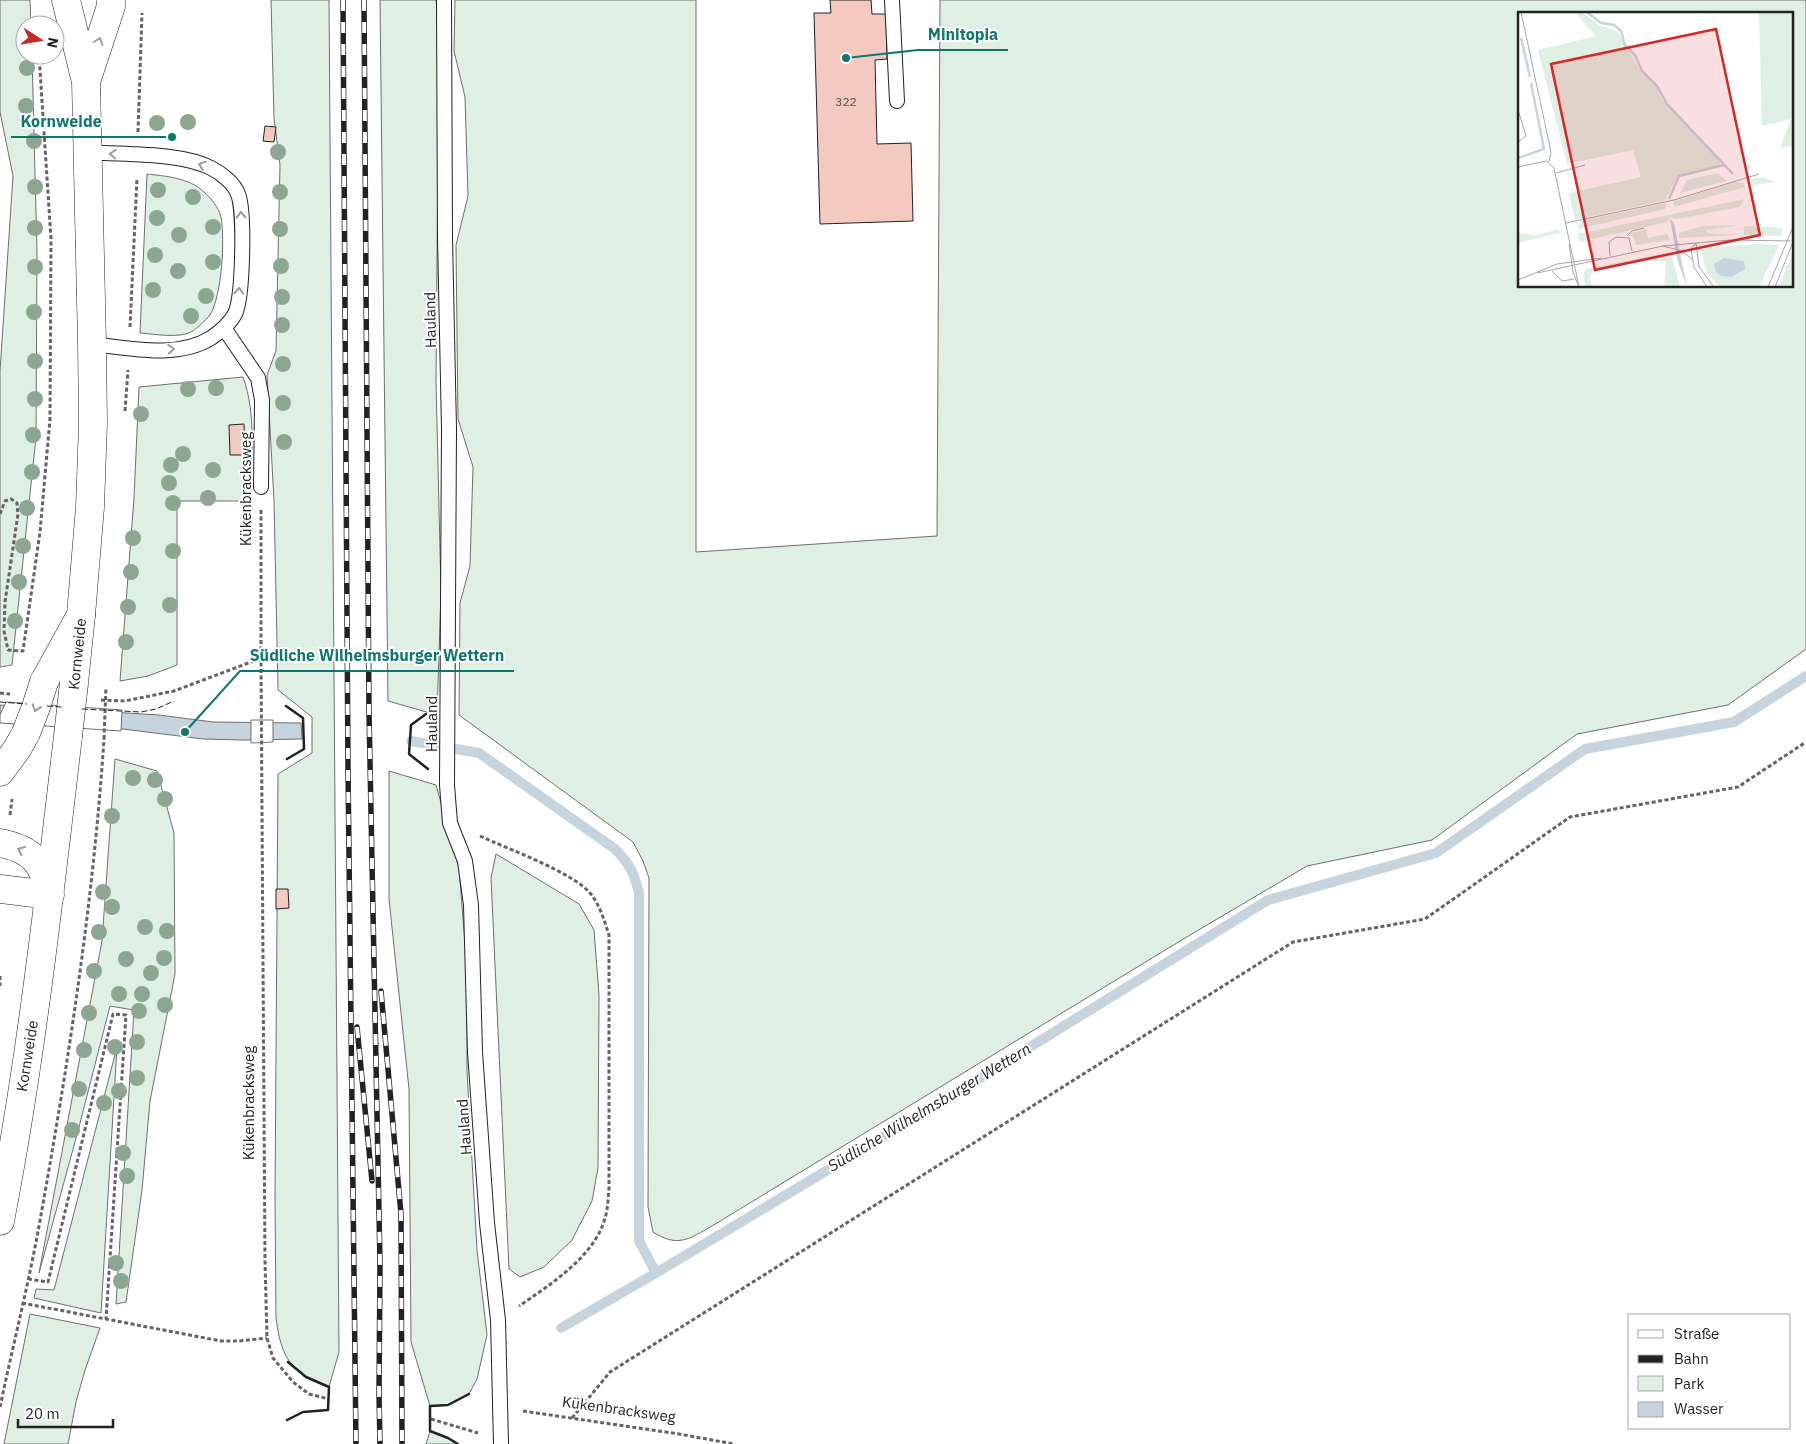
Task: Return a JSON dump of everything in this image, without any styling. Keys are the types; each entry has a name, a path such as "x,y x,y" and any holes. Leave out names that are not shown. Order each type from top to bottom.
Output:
{"main road":[{"name":"Kornweide","path":"0,1221 28,1054 50,895 74,683 90,507 93,423 86,82 66,0"},
{"name":"Kornweide","path":"86,82 111,6 111,0"},
{"path":"0,772 18,749 36,708 44,682 81,615"},
{"path":"0,842 21,849 41,865 47,878 50,895 0,889"}],"lane":[{"name":"Hauland","path":"444,0 448,429 447,785 450,822 465,861 471,906 478,1100 487,1223 498,1320 501,1442"},
{"path":"892,0 897,100"},
{"path":"88,152 169,158 198,163 212,168 230,182 238,192 241,204 242,242 239,300 235,313 224,328 210,338 188,347 170,350 92,344"},
{"name":"Kükenbracksweg","path":"224,328 258,378 262,400 260,487"}],"path":[{"path":"0,514 5,501 11,499 17,503 18,514 5,602 4,631 8,650 23,651 40,532 50,419 51,239 41,65"},
{"name":"Kükenbracksweg","path":"260,487 267,1338 273,1358 292,1382 309,1394 329,1399"},
{"path":"125,701 174,691 261,660"},
{"path":"0,1407 38,1228 79,981 100,798 106,686"},
{"path":"572,1418 610,1372 1293,942 1425,919 1570,818 1738,787 1806,742"},
{"path":"10,816 12,798"},
{"path":"94,798 100,798"},
{"path":"450,822 570,877 589,892 600,910 609,935 609,1188 605,1219 594,1243 582,1256 546,1288 498,1320"},
{"path":"0,976 0,986"},
{"path":"28,1279 48,1282 113,1014 126,1015 106,1320"},
{"path":"22,1303 221,1341 267,1338"},
{"name":"Kükenbracksweg","path":"500,1407 544,1416 572,1418 734,1444"},
{"path":"431,1419 501,1442"}],"green space":[{"path":"0,0 30,0 31,15 15,15 15,65 32,65 37,252 36,437 12,665 0,667 0,371 13,176 0,112"},
{"path":"271,0 329,0 339,1352 329,1387 305,1376 290,1362 281,1344 276,1318 278,774 312,753 312,717 278,690 274,500 267,375 276,351 280,165 274,118"},
{"path":"380,0 436,0 439,27 436,382 441,592 437,715 388,701"},
{"path":"455,0 696,0 696,552 937,536 940,0 1806,0 1806,649 1728,705 1577,734 1432,840 1307,866 1185,938 697,1235 677,1241 662,1237 653,1232 648,1207 649,878 643,861 633,842 459,715 460,603 470,566 473,467 458,419 456,245 468,196 465,97 454,51"},
{"path":"147,174 177,178 198,187 212,200 221,217 223,239 222,267 214,306 210,315 193,331 181,335 140,333"},
{"path":"243,377 252,422 250,501 177,501 177,665 148,676 120,681 134,498 139,387"},
{"path":"115,759 157,771 174,833 175,974 150,1101 142,1190 126,1302 116,1304 134,1010 110,1006 39,1273 102,941"},
{"path":"389,771 436,785 459,868 467,969 467,1071 477,1250 487,1335 477,1379 469,1394 448,1405 430,1406 411,1342 409,1089 389,899"},
{"path":"496,854 579,904 594,930 599,995 598,1168 592,1201 572,1240 544,1267 520,1277 509,1269 491,878"},
{"path":"117,1047 101,1313 34,1298 36,1289 54,1290"},
{"path":"30,1314 100,1328 76,1402 68,1444 4,1444"},
{"path":"430,1431 448,1438 458,1444 426,1444"}],"water":[{"path":"0,705 159,715 213,722 301,723 302,739 203,739 123,729 0,721"}],"pier":[{"path":"6,702 122,710 121,731 0,723 0,715"},
{"path":"251,720 273,720 273,742 251,743"}],"building":[{"path":"830,0 871,0 872,14 886,14 887,59 875,60 877,144 911,143 913,221 820,224 814,13 831,13"},
{"path":"265,126 276,127 274,142 263,141"},
{"path":"244,424 245,455 230,455 229,425"},
{"path":"276,889 288,889 289,908 276,909"}],"waterway":[{"name":"Südliche Wilhelmsburger Wettern","path":"561,1328 941,1102 1268,900 1436,853 1585,749 1734,722 1806,676"},
{"name":"Südliche Wilhelmsburger Wettern","path":"411,741 479,753 615,849 628,864 633,874 639,893 639,1241 656,1273"}],"railway":[{"path":"343,0 348,769 356,1444"},
{"path":"364,0 369,712 380,1263 380,1444"},
{"path":"381,991 401,1214 402,1444"},
{"path":"357,1027 372,1181"}],"fence":[{"path":"82,709 141,712 156,709 174,701"},
{"path":"0,702 27,704"},
{"path":"47,706 62,707"}],"wall":[{"path":"286,706 303,718 304,749 287,759"},
{"path":"426,714 411,725 409,754 428,769"},
{"path":"287,1420 303,1412 328,1410 329,1387 306,1377 288,1362"},
{"path":"458,1444 430,1431 430,1406 448,1405 469,1394"}],"place":[{"name":"Minitopia","path":"846,58"},
{"name":"Kornweide","path":"172,137"},
{"name":"Südliche Wilhelmsburger Wettern","path":"185,732"}]}
